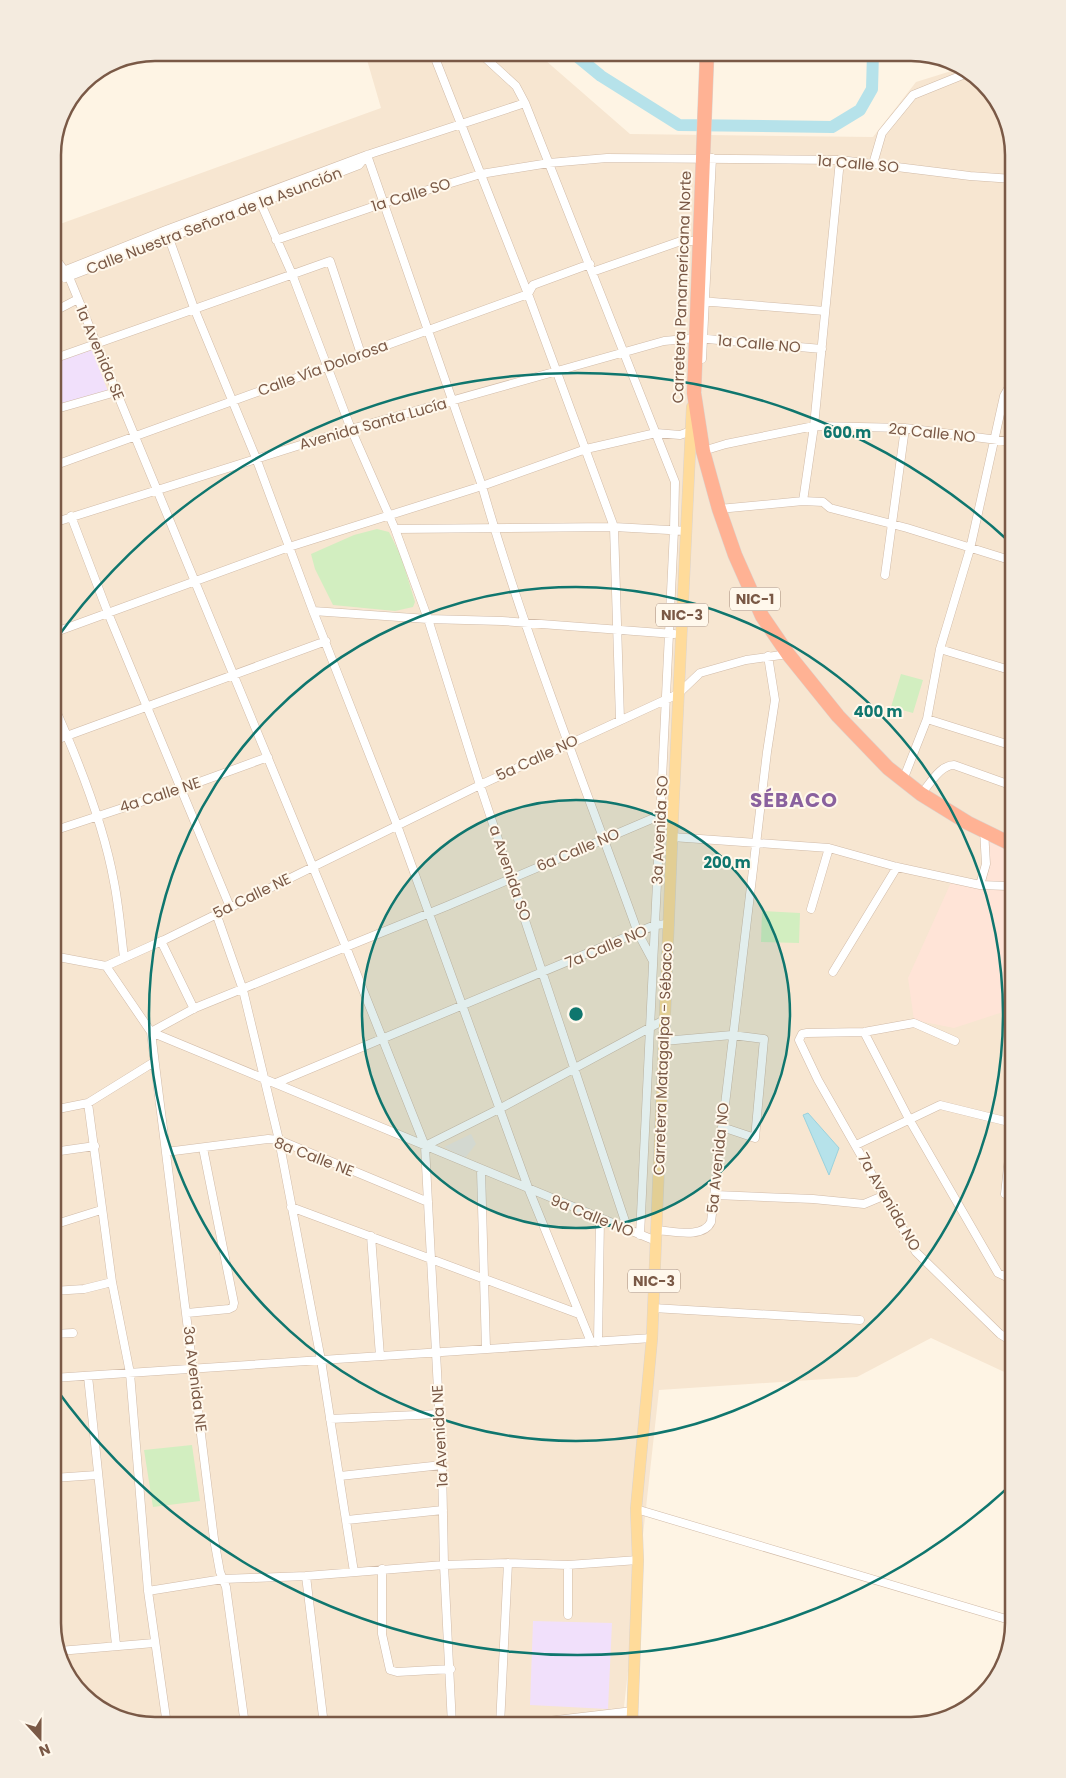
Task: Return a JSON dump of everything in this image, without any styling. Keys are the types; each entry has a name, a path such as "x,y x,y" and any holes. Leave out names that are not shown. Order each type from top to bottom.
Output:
{"highway":[{"name":"Carretera Panamericana Norte","path":"707,61 705,91 705,155 699,241 701,301 694,393 703,451 719,509 735,555 762,616 788,654 838,716 888,768 921,794 1005,840"}],"main road":[{"name":"Carretera Matagalpa - Sébaco","path":"633,1717 638,1560 636,1509 652,1338 678,694 675,634 687,531 690,431 694,393"}],"street":[{"path":"436,61 528,294 614,527 619,630 620,720"},
{"name":"3a Avenida SO","path":"489,61 516,86 525,103 674,482 675,634 666,700 640,1235"},
{"path":"873,164 882,134 913,95 961,76"},
{"name":"Calle Nuestra Señora de la Asunción","path":"61,278 367,155 525,103"},
{"path":"367,155 482,486 495,530 568,744 638,933 653,961"},
{"path":"705,155 701,301 826,311"},
{"name":"1a Calle SO","path":"276,240 384,203 481,174 549,163 607,158 705,155 840,160 970,176 1005,178"},
{"path":"803,501 814,426 840,160"},
{"name":"a Avenida SO","path":"258,200 292,274 351,429 395,530 428,619 480,785 628,1230"},
{"path":"168,234 194,308 234,401 397,825 501,1108 529,1190 579,1314 595,1342"},
{"name":"Calle Vía Dolorosa","path":"61,463 528,294 533,285 681,241 699,241"},
{"path":"61,356 97,345 194,308 330,262 361,354"},
{"name":"1a Avenida SE","path":"61,266 67,274 78,299 135,436"},
{"path":"61,308 78,299"},
{"name":"Avenida Santa Lucía","path":"61,520 156,488 351,429 664,340 699,339"},
{"name":"1a Calle NO","path":"699,339 822,349"},
{"path":"61,408 116,392"},
{"path":"903,780 926,719 940,649 970,548 1005,394"},
{"name":"2a Calle NO","path":"703,451 726,444 814,426 905,428 1005,441"},
{"path":"885,575 905,428"},
{"path":"61,630 289,547 482,486 586,450 656,433 680,435 690,431"},
{"path":"135,436 156,488"},
{"name":"1a Avenida NE","path":"156,488 384,1039 424,1146 442,1465 444,1565 452,1717"},
{"path":"719,509 803,501 823,502 830,508 1005,558"},
{"path":"71,516 108,613 183,788 230,907"},
{"path":"395,530 614,527 687,531"},
{"path":"313,610 675,634"},
{"path":"61,738 326,641"},
{"path":"940,649 1005,668"},
{"name":"5a Calle NO","path":"397,825 678,694 700,673 768,656 788,654"},
{"name":"5a Avenida NO","path":"656,1235 700,1232 708,1229 711,1222 732,1034 775,700 768,656"},
{"path":"926,719 1005,743"},
{"path":"61,722 95,816 114,882 124,958"},
{"name":"4a Calle NE","path":"61,828 183,788 268,757"},
{"path":"921,794 944,768 954,764 1005,783"},
{"name":"6a Calle NO","path":"151,1032 194,1009 429,913 660,815 672,814"},
{"name":"5a Calle NE","path":"106,966 397,825"},
{"path":"980,885 986,864 984,830"},
{"path":"672,837 829,848 980,885 1005,886"},
{"path":"811,909 829,848"},
{"path":"833,972 897,866"},
{"path":"216,913 243,990 279,1140 321,1360 354,1572"},
{"name":"7a Calle NO","path":"276,1083 544,973 655,925 668,924"},
{"path":"161,941 194,1009"},
{"path":"61,958 106,966 151,1032"},
{"path":"424,1146 501,1108 664,1020"},
{"path":"955,1041 914,1023 864,1032 909,1119 998,1273 1005,1276"},
{"name":"3a Avenida NE","path":"151,1032 214,1539 223,1579 244,1717"},
{"name":"9a Calle NO","path":"151,1032 600,1219 640,1235 656,1235"},
{"name":"7a Avenida NO","path":"864,1032 807,1033 799,1037 818,1080 916,1252 1005,1337"},
{"path":"664,1041 732,1034 764,1039 755,1138 722,1127"},
{"path":"61,1108 88,1103 154,1062"},
{"path":"88,1103 112,1282 130,1373 148,1591 166,1717"},
{"path":"856,1145 940,1105 1005,1120"},
{"name":"8a Calle NE","path":"166,1152 268,1139 279,1140 428,1202"},
{"path":"61,1151 95,1146"},
{"path":"187,1313 233,1308 203,1148"},
{"path":"481,1170 486,1349"},
{"path":"715,1196 813,1199 864,1204 883,1196"},
{"path":"291,1206 579,1314"},
{"path":"61,1222 101,1210"},
{"path":"595,1342 600,1219"},
{"path":"371,1236 380,1356"},
{"path":"61,1290 84,1289 112,1282"},
{"path":"653,1308 860,1320"},
{"path":"61,1334 73,1333"},
{"path":"61,1378 652,1338"},
{"path":"88,1376 116,1645"},
{"path":"330,1419 439,1414"},
{"path":"340,1476 442,1465"},
{"path":"61,1477 97,1475"},
{"path":"636,1509 1005,1618"},
{"path":"347,1520 443,1510"},
{"path":"148,1591 223,1579 306,1576 444,1565 568,1565 638,1560"},
{"path":"500,1717 508,1564"},
{"path":"568,1565 568,1614"},
{"path":"382,1569 382,1634 390,1670 397,1672 450,1668"},
{"path":"306,1576 323,1717"},
{"path":"65,1650 154,1643"},
{"path":"597,1717 633,1711"}],"shaded area":[{"path":"367,61 546,61 630,134 873,137 916,82 952,71 973,85 989,103 1000,125 1005,149 1005,1372 931,1338 857,1377 659,1390 623,1717 149,1717 125,1712 103,1701 93,1693 77,1675 71,1664 64,1647 62,1635 61,224 381,108"},
{"path":"92,350 108,391 61,404 61,359"},
{"path":"984,836 1005,846 1005,1011 954,1028 914,1020 908,978 953,878 981,889"},
{"path":"471,1134 476,1144 465,1158 444,1147"},
{"path":"533,1621 612,1623 608,1709 530,1705"}],"green space":[{"path":"377,529 389,532 401,556 415,602 413,607 395,611 333,605 315,569 311,554 354,535"},
{"path":"901,674 923,680 913,713 891,707"},
{"path":"762,911 800,913 799,943 761,942"},
{"path":"192,1445 200,1501 153,1507 144,1450"}],"water":[{"path":"808,1113 839,1148 829,1175 803,1115"}],"waterway":[{"path":"583,61 601,76 679,125 832,127 860,110 872,89 873,61"}],"district":[{"name":"SÉBACO","path":"794,800"}]}
